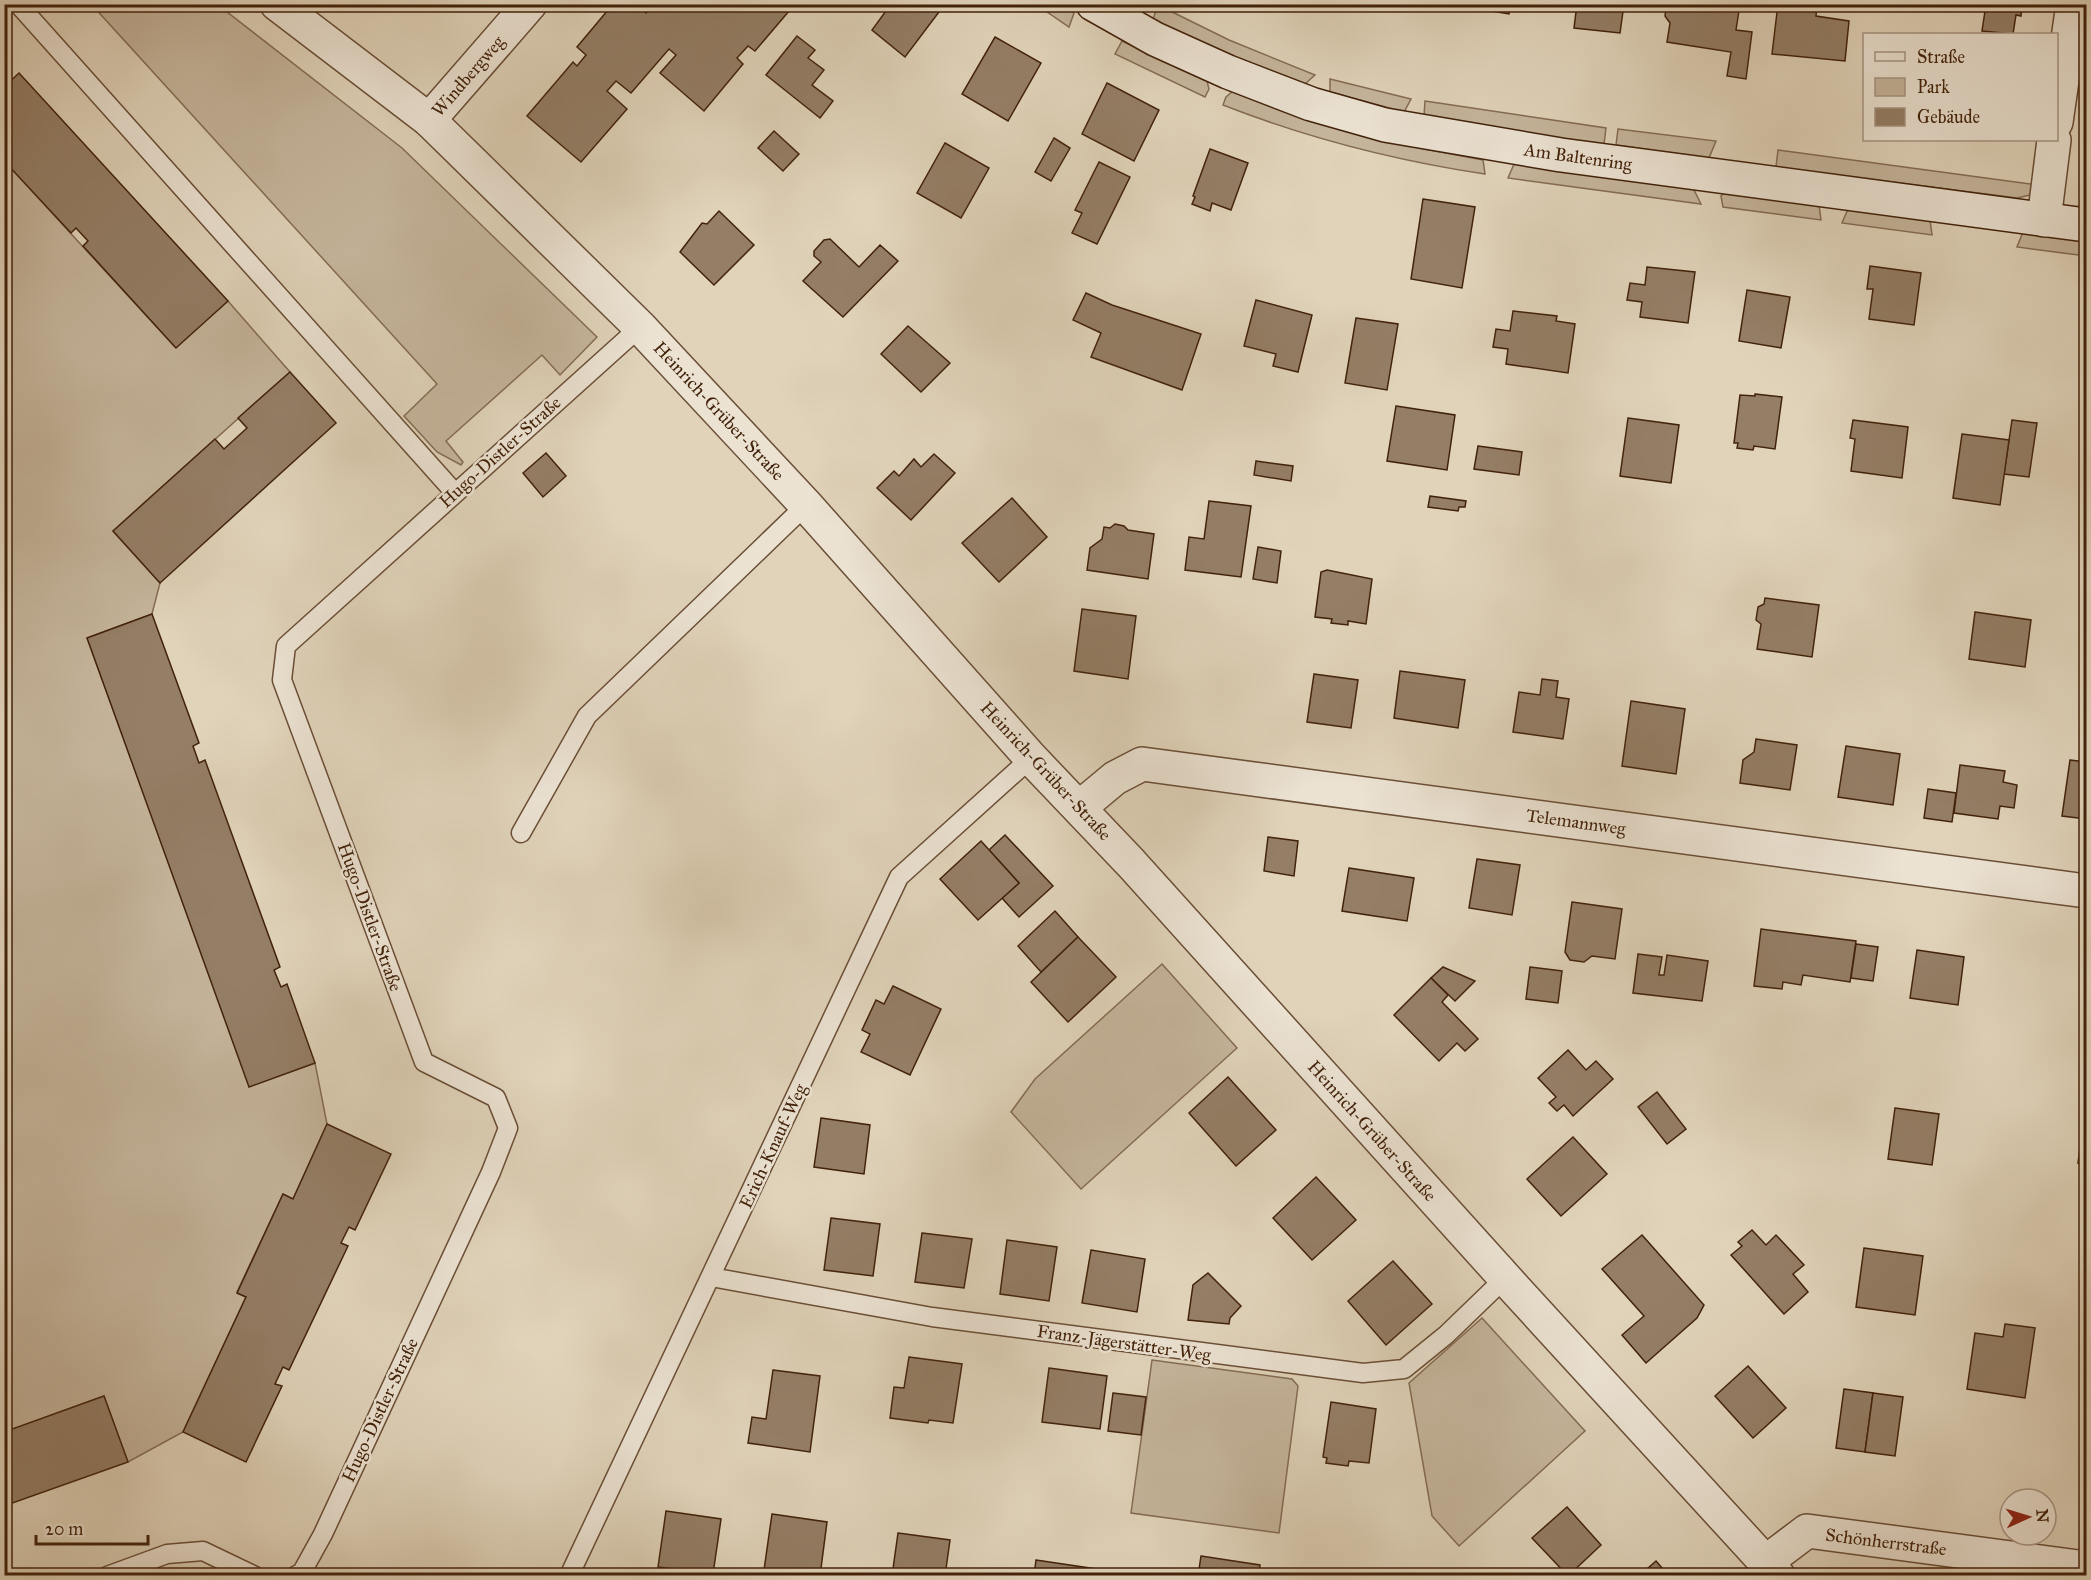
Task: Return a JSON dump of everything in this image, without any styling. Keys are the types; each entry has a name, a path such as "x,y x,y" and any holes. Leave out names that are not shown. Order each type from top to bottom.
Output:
{"street":[{"name":"Heinrich-Grüber-Straße","path":"277,4 429,120 640,327 806,505 1031,758 1772,1569"},
{"name":"Windbergweg","path":"429,120 530,4"},
{"name":"Am Baltenring","path":"1093,4 1155,39 1228,72 1311,104 1385,125 1561,155 2086,225"},
{"path":"2058,108 2073,4"},
{"path":"2044,220 2054,141"},
{"name":"Telemannweg","path":"1079,808 1115,778 1142,764 2086,891"},
{"name":"Schönherrstraße","path":"1772,1569 1807,1531 2086,1568"}],"lane":[{"path":"18,4 455,493"},
{"name":"Hugo-Distler-Straße","path":"295,1575 302,1572 322,1534 492,1172 508,1128 496,1098 424,1062 282,680 286,646 640,327"},
{"path":"521,833 587,716 806,505"},
{"name":"Erich-Knauf-Weg","path":"569,1575 899,877 1031,758"},
{"name":"Franz-Jägerstätter-Weg","path":"711,1277 932,1317 1363,1373 1404,1369 1446,1335 1505,1278"},
{"path":"108,1575 167,1554 203,1551 255,1575"}],"green space":[{"path":"92,5 218,5 402,148 597,337 560,375 542,355 446,441 463,462 461,465 437,452 404,416 437,384"},
{"path":"1037,5 1062,5 1074,13 1069,27"},
{"path":"1158,5 1229,40 1315,75 1305,84 1221,52 1153,19"},
{"path":"1122,41 1207,81 1209,89 1205,97 1115,54"},
{"path":"1330,79 1411,99 1404,112 1330,92"},
{"path":"1233,91 1292,114 1377,140 1483,160 1485,174 1384,155 1288,128 1223,105 1226,97"},
{"path":"1425,101 1606,128 1604,144 1463,125 1424,116"},
{"path":"1618,129 1716,141 1709,158 1616,145"},
{"path":"1778,150 2038,185 2030,195 2017,198 1776,167"},
{"path":"7,164 175,347 228,301 290,372 113,531 160,583 152,614 87,638 250,1086 315,1063 327,1124 293,1199 283,1194 237,1292 246,1297 183,1432 128,1462 104,1396 5,1432 4,167"},
{"path":"1514,164 1693,188 1701,204 1508,178"},
{"path":"1725,192 1819,205 1821,220 1723,207 1721,196"},
{"path":"1848,209 1930,220 1932,235 1842,223"},
{"path":"2023,232 2086,241 2086,256 2017,247"},
{"path":"1162,964 1237,1048 1081,1189 1011,1112 1035,1079"},
{"path":"1482,1318 1585,1431 1459,1546 1432,1516 1409,1383"},
{"path":"1152,1360 1292,1379 1298,1386 1279,1533 1131,1513"}],"building":[{"path":"613,4 636,4 646,13 654,4 795,4 755,51 748,46 737,58 743,64 704,111 660,73 676,55 669,49 631,93 616,81 607,91 627,109 581,162 527,116 573,62 577,66 586,55 577,47"},
{"path":"891,4 945,4 905,57 872,30"},
{"path":"1449,4 1511,4 1509,14"},
{"path":"1577,4 1624,4 1620,33 1574,28"},
{"path":"1671,4 1740,4 1736,30 1752,32 1746,79 1727,76 1731,52 1667,42 1670,23 1665,16 1666,8"},
{"path":"1778,4 1817,4 1816,16 1849,21 1845,61 1772,54"},
{"path":"1982,4 2022,4 2021,16 2016,15 2013,33 1982,31 1985,11 1981,11"},
{"path":"797,36 815,50 808,58 824,70 812,85 833,101 820,118 766,75"},
{"path":"995,37 1041,63 1008,121 962,94"},
{"path":"19,73 228,301 176,348 83,246 88,241 76,228 71,233 7,164 4,167 4,87"},
{"path":"1107,83 1159,110 1134,161 1082,134"},
{"path":"774,131 799,154 783,171 758,148"},
{"path":"1054,138 1070,148 1051,181 1035,172"},
{"path":"945,143 989,168 961,218 917,193"},
{"path":"1210,149 1248,163 1231,210 1212,203 1210,211 1192,204"},
{"path":"1099,162 1130,177 1097,244 1072,233 1082,213 1075,210"},
{"path":"1423,199 1475,207 1462,288 1411,279"},
{"path":"719,211 754,245 714,285 680,252 702,223 707,224"},
{"path":"830,239 859,267 880,245 898,261 843,317 803,281 821,262 814,256 814,251 824,240"},
{"path":"1870,266 1921,273 1914,325 1869,319 1873,289 1867,289"},
{"path":"1647,267 1695,272 1688,323 1640,317 1642,302 1627,300 1630,283 1645,285"},
{"path":"1747,290 1790,297 1781,348 1739,341"},
{"path":"1086,293 1112,305 1201,334 1182,390 1091,357 1101,333 1073,320"},
{"path":"1256,300 1312,315 1298,372 1273,366 1276,354 1244,346"},
{"path":"1513,311 1557,316 1556,321 1575,324 1568,373 1506,364 1508,349 1493,347 1496,329 1510,331"},
{"path":"1356,318 1398,324 1387,390 1345,383"},
{"path":"908,326 950,363 921,392 881,354"},
{"path":"290,372 336,423 160,583 113,531 215,439 224,449 247,428 238,418"},
{"path":"1755,394 1782,397 1775,449 1754,446 1753,450 1737,448 1738,443 1734,443 1740,395 1755,396"},
{"path":"1396,406 1455,415 1447,470 1387,461"},
{"path":"1628,418 1679,425 1671,483 1620,476"},
{"path":"1853,420 1908,427 1902,478 1851,471 1855,439 1850,438"},
{"path":"2012,420 2037,423 2029,477 2004,474"},
{"path":"1962,434 2009,440 2000,505 1953,498"},
{"path":"1478,446 1522,452 1519,475 1474,469"},
{"path":"546,453 566,476 543,497 523,473"},
{"path":"934,454 955,473 911,520 877,488 894,471 899,476 914,459 921,467"},
{"path":"1256,461 1293,466 1291,481 1254,475"},
{"path":"1430,496 1466,501 1465,507 1459,507 1458,511 1428,507"},
{"path":"1012,498 1047,537 999,582 962,543"},
{"path":"1209,501 1251,506 1241,577 1185,570 1189,537 1204,539"},
{"path":"1115,524 1124,526 1128,530 1154,534 1148,579 1087,570 1090,548 1102,539 1104,527 1110,528"},
{"path":"1258,547 1281,551 1277,583 1253,579"},
{"path":"1327,570 1372,579 1366,624 1348,621 1348,625 1331,623 1332,619 1315,617 1321,572"},
{"path":"1765,598 1819,605 1812,657 1757,649 1761,624 1756,620 1758,607 1764,604"},
{"path":"1082,609 1136,616 1128,679 1074,671"},
{"path":"1975,612 2031,620 2025,667 1969,659"},
{"path":"152,614 199,743 193,746 199,763 205,760 280,967 274,970 281,987 287,984 315,1063 249,1087 87,638"},
{"path":"1400,671 1465,680 1458,728 1394,718"},
{"path":"1314,674 1358,680 1351,728 1307,722"},
{"path":"1542,679 1558,681 1556,697 1569,699 1563,739 1513,732 1519,692 1540,695"},
{"path":"1631,701 1685,709 1676,774 1622,766"},
{"path":"1756,739 1797,745 1790,790 1740,783 1743,760 1754,752"},
{"path":"1846,746 1900,754 1893,805 1838,797"},
{"path":"2070,760 2086,762 2086,819 2062,816"},
{"path":"1960,765 2005,771 2003,782 2017,785 2014,808 2000,806 1998,819 1954,813"},
{"path":"1928,789 1956,793 1952,822 1924,818"},
{"path":"1005,835 1053,886 1019,917 1002,898 1019,883 989,850"},
{"path":"1268,837 1298,841 1294,876 1264,871"},
{"path":"981,841 1019,883 978,920 940,879"},
{"path":"1477,859 1520,865 1512,915 1469,908"},
{"path":"1349,868 1414,878 1407,921 1342,911"},
{"path":"1572,902 1622,909 1615,959 1592,956 1584,962 1570,960 1565,952"},
{"path":"1055,911 1078,937 1041,972 1018,946"},
{"path":"1761,929 1856,941 1850,982 1803,975 1801,985 1783,982 1782,989 1754,986"},
{"path":"1078,937 1116,977 1068,1022 1031,982"},
{"path":"1856,944 1878,947 1873,981 1851,978"},
{"path":"1917,950 1964,957 1958,1005 1910,998"},
{"path":"1638,954 1662,957 1659,975 1664,975 1667,955 1708,961 1702,1001 1633,993"},
{"path":"1443,967 1475,981 1455,1001 1431,978"},
{"path":"1530,967 1562,971 1558,1003 1526,999"},
{"path":"1431,978 1448,995 1442,1002 1478,1039 1465,1051 1457,1043 1439,1061 1394,1015"},
{"path":"893,986 941,1009 910,1075 861,1052 870,1034 862,1030 876,1000 884,1004"},
{"path":"1568,1050 1586,1070 1596,1061 1613,1079 1573,1116 1564,1105 1557,1111 1549,1103 1556,1097 1538,1078"},
{"path":"1228,1077 1276,1130 1236,1166 1189,1113"},
{"path":"1657,1092 1686,1129 1667,1144 1638,1107"},
{"path":"1895,1108 1939,1114 1932,1165 1888,1159"},
{"path":"821,1118 870,1125 864,1174 814,1167"},
{"path":"327,1124 391,1154 355,1230 349,1227 341,1243 348,1246 289,1370 283,1367 275,1384 282,1386 246,1462 183,1432 246,1297 237,1293 283,1194 293,1199"},
{"path":"2082,1133 2086,1133 2086,1164 2078,1163"},
{"path":"1573,1137 1607,1174 1561,1216 1527,1179"},
{"path":"1316,1177 1356,1220 1312,1260 1273,1218"},
{"path":"831,1218 880,1224 873,1276 824,1270"},
{"path":"1752,1230 1766,1245 1776,1235 1804,1265 1793,1274 1808,1292 1784,1314 1731,1255 1742,1246 1738,1242"},
{"path":"922,1233 972,1239 964,1288 915,1282"},
{"path":"1642,1235 1704,1305 1697,1318 1646,1363 1622,1335 1644,1316 1602,1269"},
{"path":"1007,1240 1057,1247 1049,1301 1000,1294"},
{"path":"1864,1248 1923,1256 1915,1315 1856,1307"},
{"path":"1091,1250 1145,1259 1137,1312 1082,1303"},
{"path":"1393,1261 1432,1304 1386,1345 1348,1301"},
{"path":"1208,1273 1241,1306 1230,1318 1229,1324 1188,1320 1193,1285"},
{"path":"2005,1324 2035,1328 2025,1398 1967,1389 1975,1333 2003,1337"},
{"path":"909,1357 962,1364 953,1423 929,1420 928,1423 890,1418 894,1387 904,1388"},
{"path":"1748,1366 1786,1408 1753,1438 1715,1396"},
{"path":"1049,1368 1107,1376 1100,1429 1042,1422"},
{"path":"773,1370 820,1376 810,1452 748,1443 752,1417 766,1419"},
{"path":"1844,1389 1873,1393 1865,1452 1836,1448"},
{"path":"1113,1393 1146,1397 1141,1435 1108,1431"},
{"path":"1873,1393 1903,1397 1895,1456 1865,1452"},
{"path":"104,1396 128,1462 4,1506 4,1432"},
{"path":"1331,1402 1376,1409 1369,1463 1349,1461 1348,1466 1326,1463 1327,1458 1323,1457"},
{"path":"1567,1507 1601,1545 1568,1576 1532,1538"},
{"path":"666,1511 721,1519 713,1574 658,1567"},
{"path":"772,1514 827,1522 820,1576 764,1570"},
{"path":"898,1533 950,1540 945,1576 892,1576"},
{"path":"1201,1556 1260,1565 1259,1576 1198,1576"},
{"path":"1036,1560 1103,1570 1102,1576 1034,1576"},
{"path":"1656,1561 1669,1576 1639,1576"}]}
